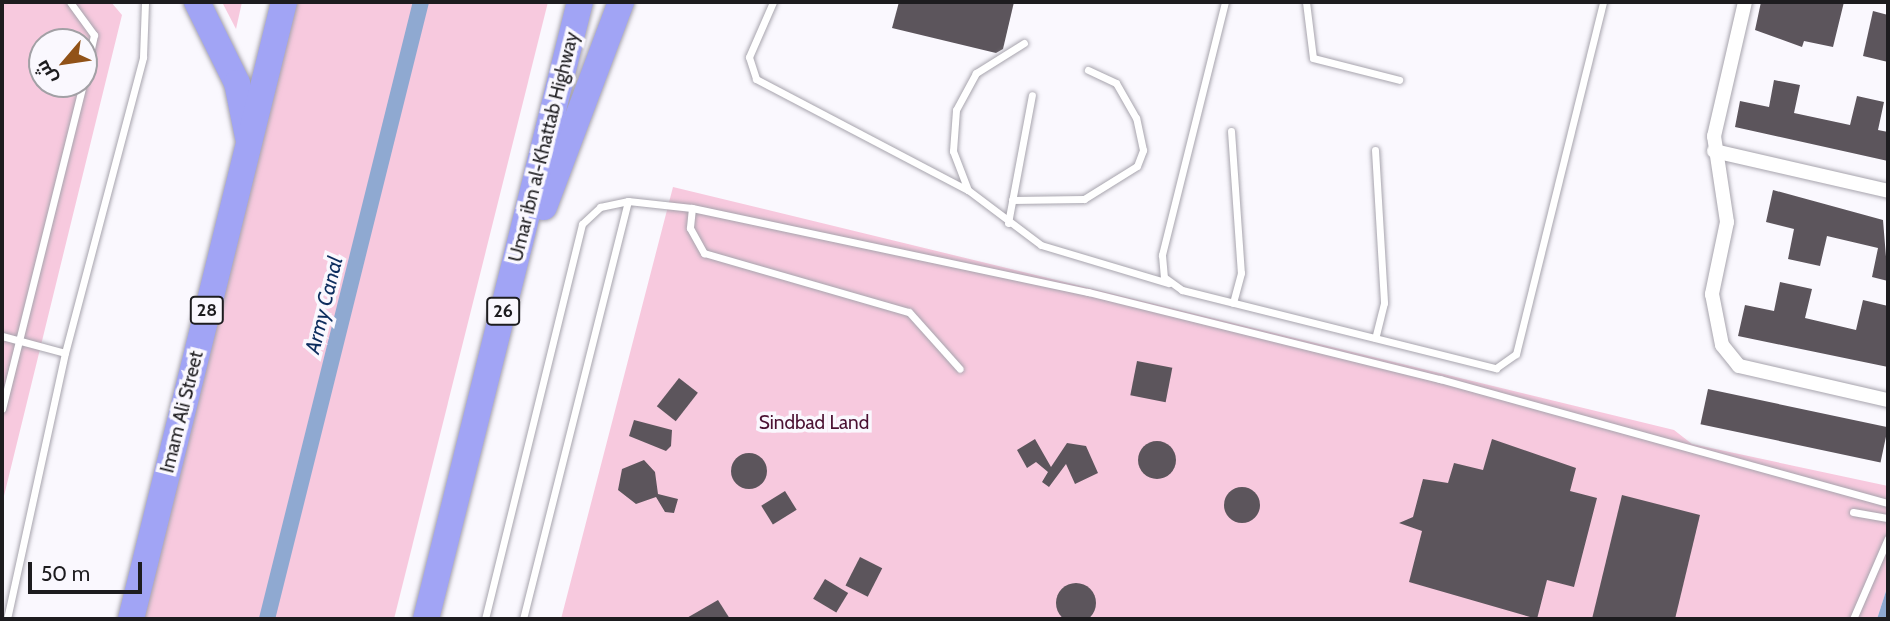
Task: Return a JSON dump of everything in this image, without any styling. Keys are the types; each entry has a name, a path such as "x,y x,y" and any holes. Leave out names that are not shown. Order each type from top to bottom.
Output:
{"highway":[{"path":"197,2 237,83 249,143"},
{"name":"Imam Ali Street","path":"131,619 284,2"},
{"name":"Umar ibn al-Khattab Highway","path":"426,619 580,2"},
{"path":"503,313 621,2"}],"street":[{"path":"1745,2 1714,150 1727,222 1713,313 1728,355 1739,366 1888,400"},
{"path":"1714,150 1888,191"}],"lane":[{"path":"70,2 89,28"},
{"path":"7,619 65,353 142,57 145,2"},
{"path":"773,2 749,57 755,79 968,190 1008,223 1041,245 1233,303 1496,368 1516,354 1603,2"},
{"path":"1169,283 1161,262 1225,2"},
{"path":"1306,2 1313,58 1399,80"},
{"path":"968,190 953,151 956,110 976,74 1024,43"},
{"path":"1012,200 1084,199 1137,166 1143,150 1131,108 1116,83 1088,70"},
{"path":"1008,223 1032,95"},
{"path":"2,409 23,342 80,98"},
{"path":"1231,131 1241,273 1233,303"},
{"path":"1375,150 1384,290 1375,338"},
{"path":"523,619 628,201"},
{"path":"485,619 582,224 600,207 628,201 692,208 1088,292 1440,379 1888,503"},
{"path":"692,208 690,229 704,253 909,312 960,369"},
{"path":"2,336 65,353"},
{"path":"1853,512 1888,518"},
{"path":"1853,619 1888,538"}],"green space":[{"path":"2,2 111,2 122,15 2,504"},
{"path":"222,2 242,2 236,29"},
{"path":"294,2 548,2 394,619 141,619"},
{"name":"Sindbad Land","path":"673,187 1674,430 1692,444 1888,486 1888,585 1877,619 561,619"}],"water":[{"path":"1888,585 1888,619 1877,619"}],"building":[{"path":"899,2 1014,2 1003,49 996,53 892,28"},
{"path":"1761,2 1844,2 1833,47 1804,41 1802,47 1755,30"},
{"path":"1873,11 1888,15 1888,62 1863,56"},
{"path":"1774,80 1800,85 1794,113 1850,125 1857,96 1884,102 1878,130 1888,132 1888,161 1735,127 1740,101 1769,107"},
{"path":"1773,190 1883,220 1888,281 1872,277 1878,248 1827,236 1820,266 1788,259 1794,229 1766,222"},
{"path":"1780,282 1812,289 1805,318 1856,330 1863,300 1888,306 1888,367 1738,336 1745,305 1774,311"},
{"path":"1137,361 1172,368 1166,402 1130,395"},
{"path":"679,378 698,393 676,421 657,406"},
{"path":"1708,389 1888,427 1880,462 1701,424"},
{"path":"634,420 672,430 671,446 666,451 629,436"},
{"path":"1035,439 1051,467 1067,443 1086,446 1098,473 1075,484 1066,464 1049,487 1042,482 1048,472 1036,462 1027,468 1017,450"},
{"path":"1492,439 1576,468 1570,491 1597,498 1574,587 1547,580 1537,619 1409,582 1422,531 1399,523 1413,517 1423,479 1448,483 1454,463 1483,470"},
{"path":"1157,441 1171,446 1176,460 1171,474 1157,479 1143,474 1138,460 1143,446"},
{"path":"749,453 762,458 767,471 762,484 749,489 736,484 731,471 736,458"},
{"path":"644,460 655,472 658,494 678,499 674,513 665,512 656,497 636,504 618,490 622,469"},
{"path":"1242,487 1255,492 1260,505 1255,518 1242,523 1229,518 1224,505 1229,492"},
{"path":"785,491 797,510 773,524 761,506"},
{"path":"1622,495 1700,515 1675,619 1592,619"},
{"path":"860,557 882,568 868,597 845,586"},
{"path":"825,579 848,593 836,613 813,599"},
{"path":"1076,583 1084,584 1090,589 1095,595 1095,611 1090,617 1084,622 1076,623 1068,622 1062,617 1057,611 1056,603 1057,595 1062,589 1068,584"},
{"path":"718,600 730,619 685,619"}],"waterway":[{"name":"Army Canal","path":"267,619 421,2"}]}
